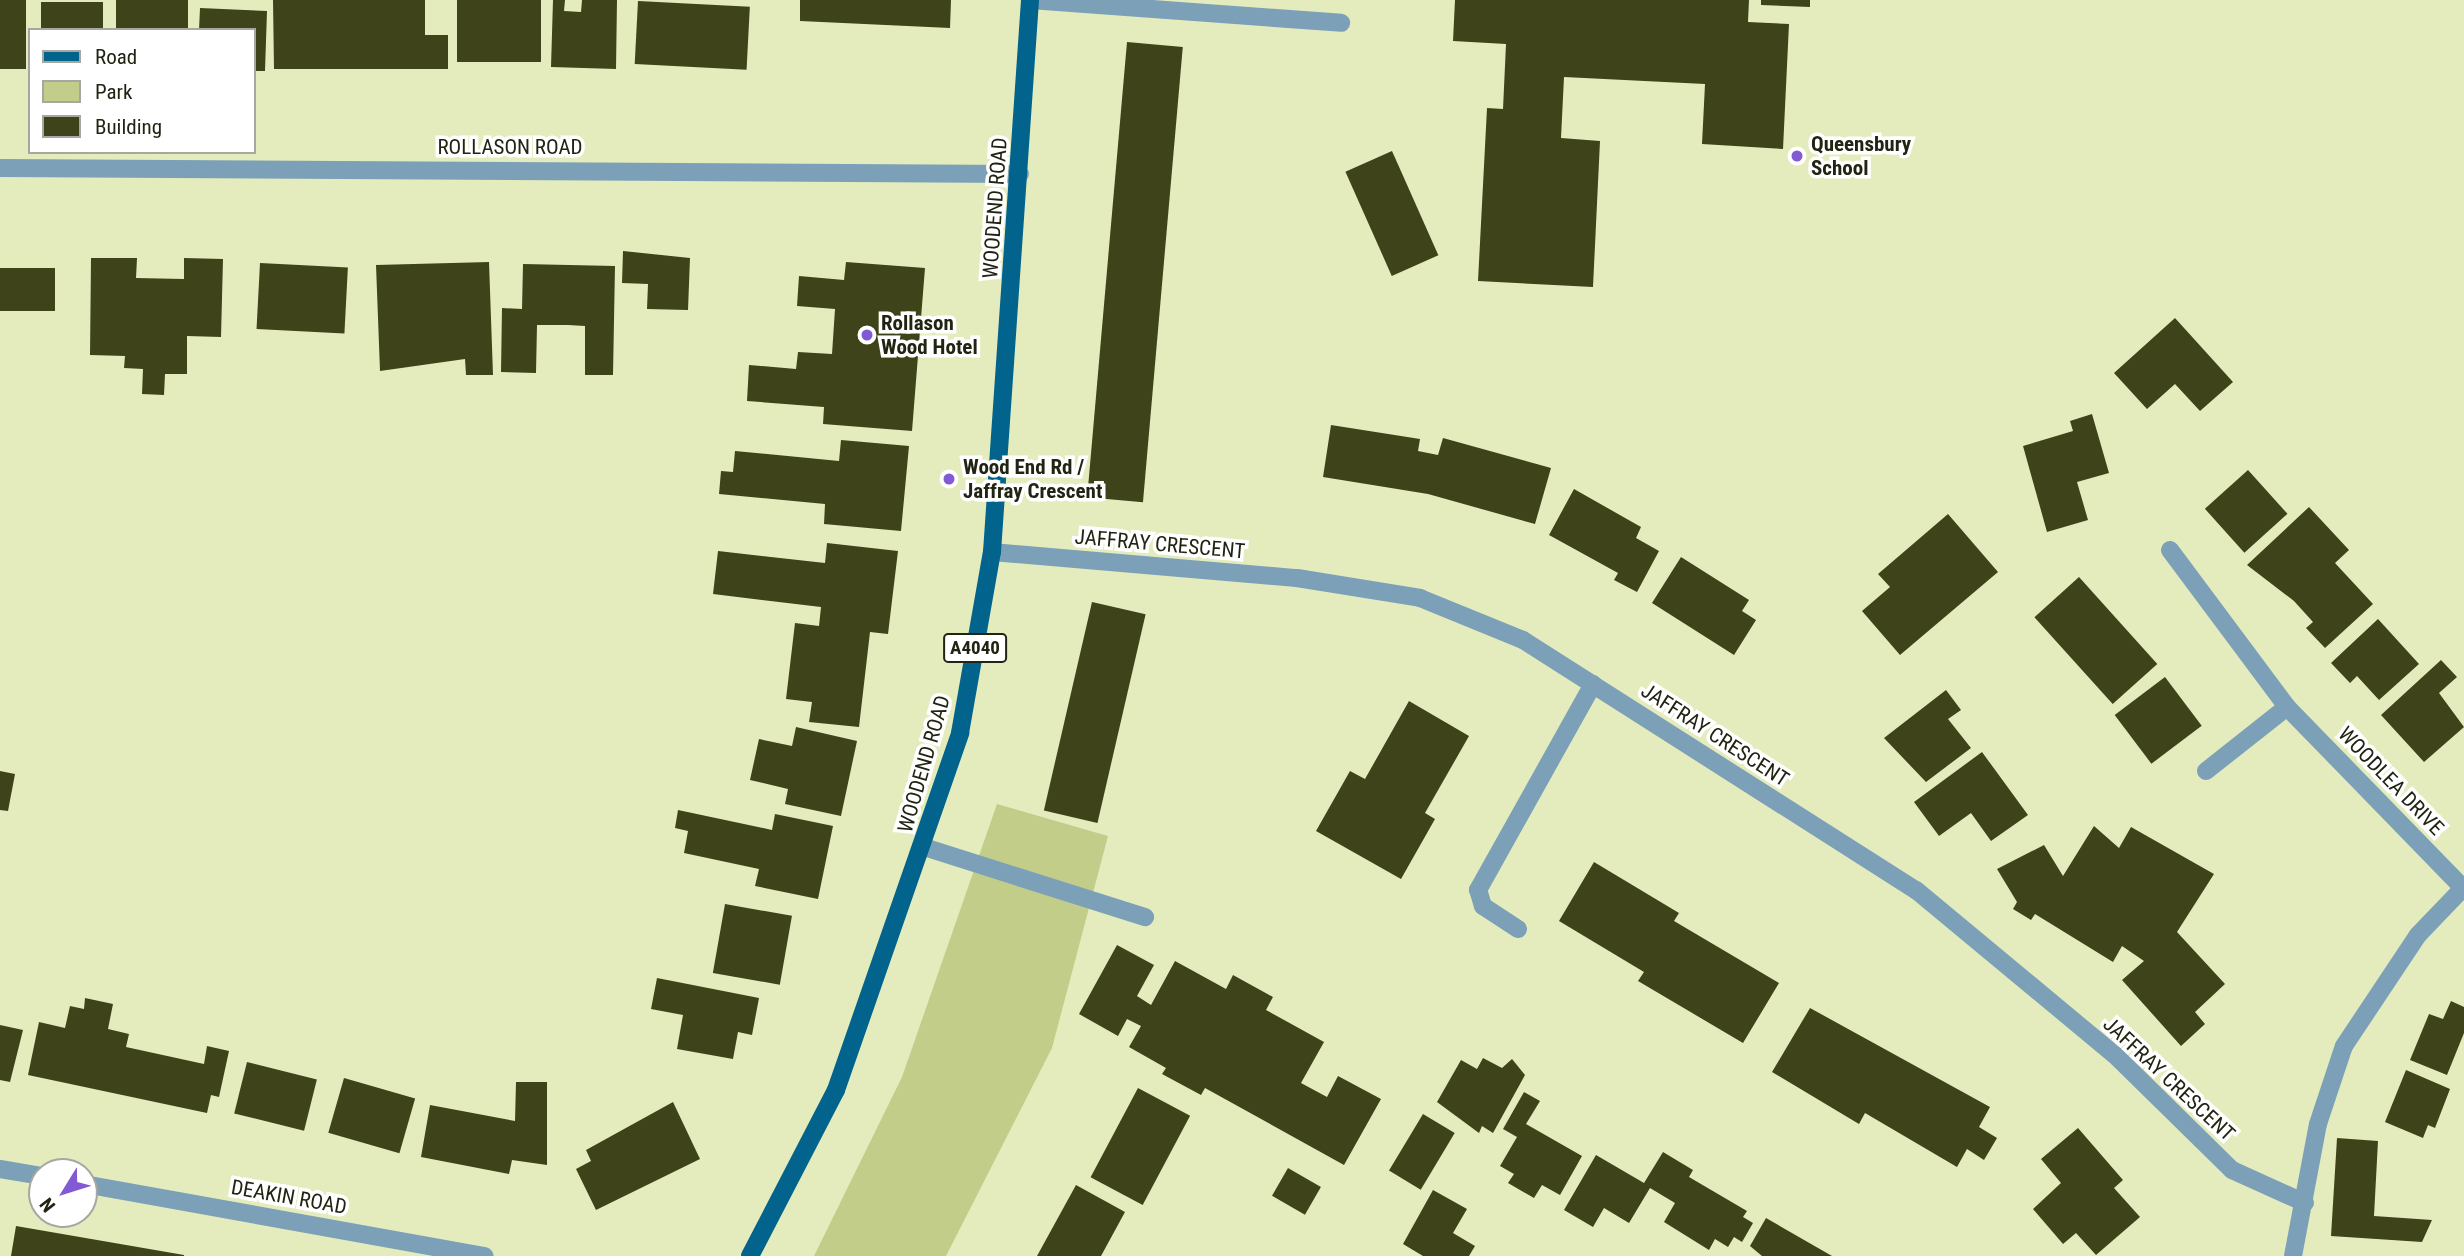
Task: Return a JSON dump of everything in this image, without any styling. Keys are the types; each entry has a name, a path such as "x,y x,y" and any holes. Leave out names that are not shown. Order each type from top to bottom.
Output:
{"main road":[{"name":"WOODEND ROAD","path":"750,1256 836,1090 924,847 960,733 992,552 1030,0"}],"street":[{"path":"1030,0 1341,23"},
{"name":"ROLLASON ROAD","path":"0,168 1020,174"},
{"name":"WOODLEA DRIVE","path":"2170,550 2287,707 2464,887"},
{"name":"JAFFRAY CRESCENT","path":"992,552 1297,578 1420,598 1523,640 1916,890 2118,1058 2232,1170 2305,1203"},
{"path":"1518,929 1483,906 1478,890 1593,684"},
{"path":"2206,771 2287,707"},
{"path":"924,847 1145,917"},
{"path":"2293,1256 2318,1124 2344,1045 2418,935 2464,887"},
{"path":"0,1168 28,1173"},
{"name":"DEAKIN ROAD","path":"98,1187 485,1256"}],"green space":[{"path":"997,804 1108,836 1052,1048 946,1256 814,1256 902,1077"}],"building":[{"path":"0,0 26,0 26,69 0,69"},
{"path":"116,0 188,0 188,28 116,28"},
{"path":"273,0 425,0 425,35 448,35 448,69 274,69"},
{"path":"457,0 541,0 541,62 457,62"},
{"path":"553,0 565,0 564,11 581,12 582,0 617,0 616,69 551,67"},
{"path":"800,0 951,0 950,28 800,21"},
{"path":"1455,0 1749,0 1748,22 1789,24 1783,149 1702,144 1705,84 1564,77 1561,138 1600,141 1593,287 1478,281 1487,108 1503,109 1506,44 1453,41"},
{"path":"1761,0 1810,0 1810,7 1761,5"},
{"path":"638,1 750,7 747,70 635,64"},
{"path":"41,2 103,2 103,28 41,28"},
{"path":"200,8 267,11 265,71 256,71 256,28 199,28"},
{"path":"1127,42 1183,47 1143,502 1087,497"},
{"path":"1392,151 1438,255 1392,276 1345,172"},
{"path":"623,251 690,258 688,310 647,309 648,284 622,283"},
{"path":"91,258 137,258 136,278 184,279 184,258 223,259 221,337 187,336 187,374 165,374 164,395 142,394 143,369 124,368 125,356 90,355"},
{"path":"489,262 493,375 466,375 465,359 380,371 376,265"},
{"path":"846,262 925,268 912,431 823,424 824,407 747,401 749,365 796,369 798,352 832,354 835,309 797,306 799,276 844,280"},
{"path":"260,263 348,268 344,334 257,329"},
{"path":"523,264 615,266 613,375 585,375 585,326 568,325 537,325 536,373 501,372 502,308 522,309"},
{"path":"0,268 55,268 55,311 0,311"},
{"path":"2175,318 2233,382 2200,411 2175,384 2147,409 2114,373"},
{"path":"2092,414 2109,473 2077,482 2088,520 2047,532 2023,446 2073,431 2070,421"},
{"path":"1331,425 1420,439 1418,451 1438,455 1443,438 1551,468 1535,524 1428,494 1323,477"},
{"path":"841,440 909,446 901,531 824,524 825,504 719,494 721,471 733,472 735,451 839,461"},
{"path":"2248,470 2287,514 2244,553 2205,509"},
{"path":"1574,489 1641,527 1636,538 1659,551 1637,592 1614,580 1618,573 1549,535"},
{"path":"2309,507 2349,550 2335,563 2373,604 2325,648 2306,628 2313,622 2294,601 2247,565"},
{"path":"1948,514 1998,572 1900,655 1862,611 1890,587 1878,574"},
{"path":"827,543 898,551 888,634 870,632 859,727 809,722 812,702 786,699 795,623 819,626 821,607 713,594 718,551 825,563"},
{"path":"1681,557 1749,600 1742,611 1756,620 1734,655 1652,603"},
{"path":"2079,577 2157,664 2113,704 2034,617"},
{"path":"1092,602 1146,614 1097,823 1044,811"},
{"path":"2378,619 2419,664 2379,700 2357,676 2350,683 2331,663"},
{"path":"2441,660 2457,677 2439,693 2464,727 2424,762 2381,715"},
{"path":"2165,677 2202,726 2151,764 2115,715"},
{"path":"1946,690 1961,710 1948,719 1971,748 1926,782 1884,738"},
{"path":"1409,701 1469,736 1425,813 1435,819 1401,879 1316,831 1350,771 1365,779"},
{"path":"796,727 857,741 841,816 785,804 788,789 750,780 759,739 792,746"},
{"path":"1982,752 2028,815 1991,841 1971,813 1939,836 1914,802"},
{"path":"0,771 15,774 8,811 0,810"},
{"path":"678,810 772,830 775,814 833,826 818,899 755,886 759,869 684,853 688,831 675,828"},
{"path":"2094,826 2119,848 2131,827 2214,874 2177,932 2225,984 2195,1012 2205,1024 2181,1046 2122,980 2144,961 2122,946 2113,962 2035,914 2031,920 2013,909 2017,902 1997,869 2044,845 2063,876"},
{"path":"1594,862 1679,913 1674,921 1779,983 1743,1043 1638,981 1644,972 1559,921"},
{"path":"725,904 792,916 780,985 713,973"},
{"path":"1117,945 1154,965 1137,996 1151,1005 1175,961 1226,989 1233,975 1273,997 1266,1010 1324,1042 1301,1083 1327,1097 1338,1076 1381,1099 1344,1165 1205,1088 1201,1095 1162,1074 1166,1068 1129,1047 1141,1026 1127,1019 1118,1036 1079,1014"},
{"path":"657,978 759,998 752,1035 738,1032 733,1059 677,1049 683,1015 651,1009"},
{"path":"85,998 113,1004 108,1029 129,1034 126,1047 204,1064 207,1046 229,1051 219,1097 211,1095 207,1113 28,1075 39,1022 65,1028 70,1006 84,1009"},
{"path":"2451,1001 2464,1007 2464,1033 2447,1075 2410,1060 2429,1014 2443,1019"},
{"path":"1810,1008 1990,1107 1979,1127 1997,1138 1984,1160 1967,1149 1957,1167 1865,1113 1859,1124 1772,1072"},
{"path":"0,1025 23,1030 10,1082 0,1080"},
{"path":"1483,1058 1502,1068 1512,1059 1525,1075 1493,1133 1482,1126 1479,1133 1437,1102 1461,1060 1477,1069"},
{"path":"247,1062 317,1079 304,1131 234,1113"},
{"path":"2406,1070 2450,1089 2435,1128 2428,1125 2423,1138 2385,1122"},
{"path":"344,1078 415,1098 399,1153 328,1133"},
{"path":"516,1082 547,1082 547,1165 512,1160 509,1174 421,1157 430,1105 515,1121"},
{"path":"1138,1088 1190,1116 1143,1205 1091,1177"},
{"path":"1524,1092 1540,1101 1526,1124 1582,1156 1560,1195 1542,1185 1534,1198 1508,1183 1514,1174 1500,1166 1517,1137 1503,1129"},
{"path":"673,1102 700,1159 596,1210 576,1169 591,1161 586,1150"},
{"path":"1423,1114 1455,1133 1421,1190 1389,1171"},
{"path":"2078,1128 2123,1180 2114,1188 2140,1217 2096,1255 2076,1233 2063,1244 2033,1209 2061,1183 2041,1159"},
{"path":"2337,1138 2378,1141 2374,1216 2432,1220 2422,1242 2331,1236"},
{"path":"1663,1152 1693,1170 1689,1177 1747,1211 1743,1217 1753,1223 1742,1242 1734,1237 1728,1247 1715,1239 1709,1250 1664,1222 1675,1203 1650,1188 1629,1223 1604,1208 1593,1227 1564,1210 1596,1155 1644,1183"},
{"path":"1288,1168 1321,1187 1305,1215 1272,1196"},
{"path":"1076,1185 1125,1212 1101,1256 1037,1256"},
{"path":"1433,1190 1467,1209 1453,1233 1475,1246 1469,1256 1423,1256 1403,1244"},
{"path":"1766,1218 1832,1256 1762,1256 1750,1246"},
{"path":"16,1226 184,1255 184,1256 11,1256"}],"place":[{"name":"Queensbury School","path":"1797,156"},
{"name":"Rollason Wood Hotel","path":"867,335"},
{"name":"Wood End Rd / Jaffray Crescent","path":"949,479"}]}
